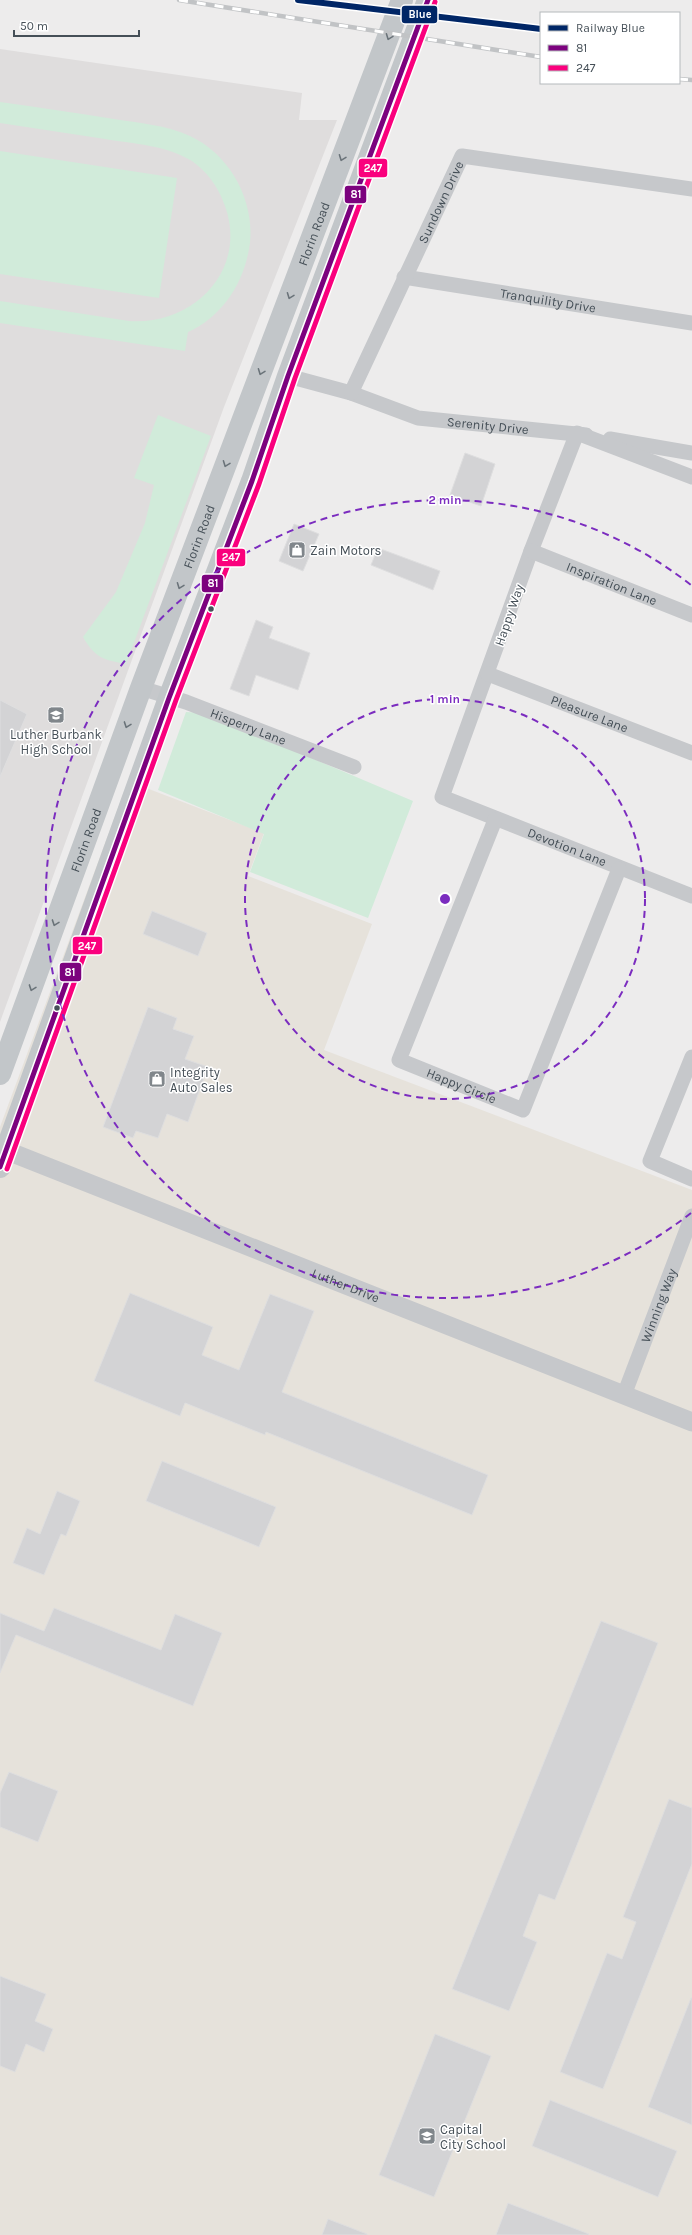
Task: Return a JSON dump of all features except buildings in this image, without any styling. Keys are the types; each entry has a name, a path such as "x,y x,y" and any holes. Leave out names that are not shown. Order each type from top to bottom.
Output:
{"main road":[{"name":"Florin Road","path":"0,1074 141,688 402,0"},
{"name":"Florin Road","path":"2,1155 169,698 252,482 288,376 428,0"},
{"path":"275,336 288,376"}],"street":[{"name":"Sundown Drive","path":"350,393 462,156 692,189"},
{"name":"Tranquility Drive","path":"404,278 692,323"},
{"name":"Serenity Drive","path":"288,376 350,393 418,418 577,433 692,453"},
{"path":"577,433 692,477"},
{"name":"Happy Way","path":"442,797 488,674 531,551 577,433"},
{"name":"Inspiration Lane","path":"531,551 692,615"},
{"name":"Pleasure Lane","path":"488,674 692,753"},
{"name":"Hisperry Lane","path":"141,688 169,698 186,702 354,767"},
{"name":"Devotion Lane","path":"442,797 495,820 692,896"},
{"name":"Happy Circle","path":"495,820 399,1060 523,1110 619,869"},
{"path":"692,1057 650,1161 692,1179"},
{"name":"Luther Drive","path":"2,1155 692,1422"},
{"name":"Winning Way","path":"624,1395 692,1216"}],"shaded area":[{"name":"Luther Burbank High School","path":"0,49 302,93 299,120 337,120 224,407 0,1022"},
{"path":"128,781 264,833 248,876 372,924 324,1050 692,1190 692,2235 0,2235 0,1127"}],"green space":[{"path":"0,102 143,123 172,129 190,136 205,145 219,156 230,170 239,185 246,202 250,219 248,254 240,278 227,300 210,319 188,332 185,351 0,323 0,301 129,321 153,320 175,314 195,303 211,288 223,269 229,248 230,225 218,189 206,174 192,161 161,148 0,123"},
{"path":"0,151 177,178 159,298 0,274"},
{"path":"158,415 211,436 126,664 106,659 96,654 83,637 116,592 145,523 154,485 134,478"},
{"path":"186,712 205,713 413,801 368,918 250,872 264,834 158,790"}],"railway":[{"path":"179,0 540,57"},
{"path":"680,79 692,80"}],"rail line":[{"name":"Blue","path":"298,0 540,29"}],"transit line":[{"name":"81","path":"0,1167 169,698 252,481 288,376 428,0"},
{"name":"247","path":"7,1169 176,700 259,484 295,378 435,2"}],"place":[{"name":"Zain Motors","path":"297,550"},
{"name":"Luther Burbank High School","path":"56,715"},
{"name":"Integrity Auto Sales","path":"157,1079"},
{"name":"Capital City School","path":"427,2136"}]}
